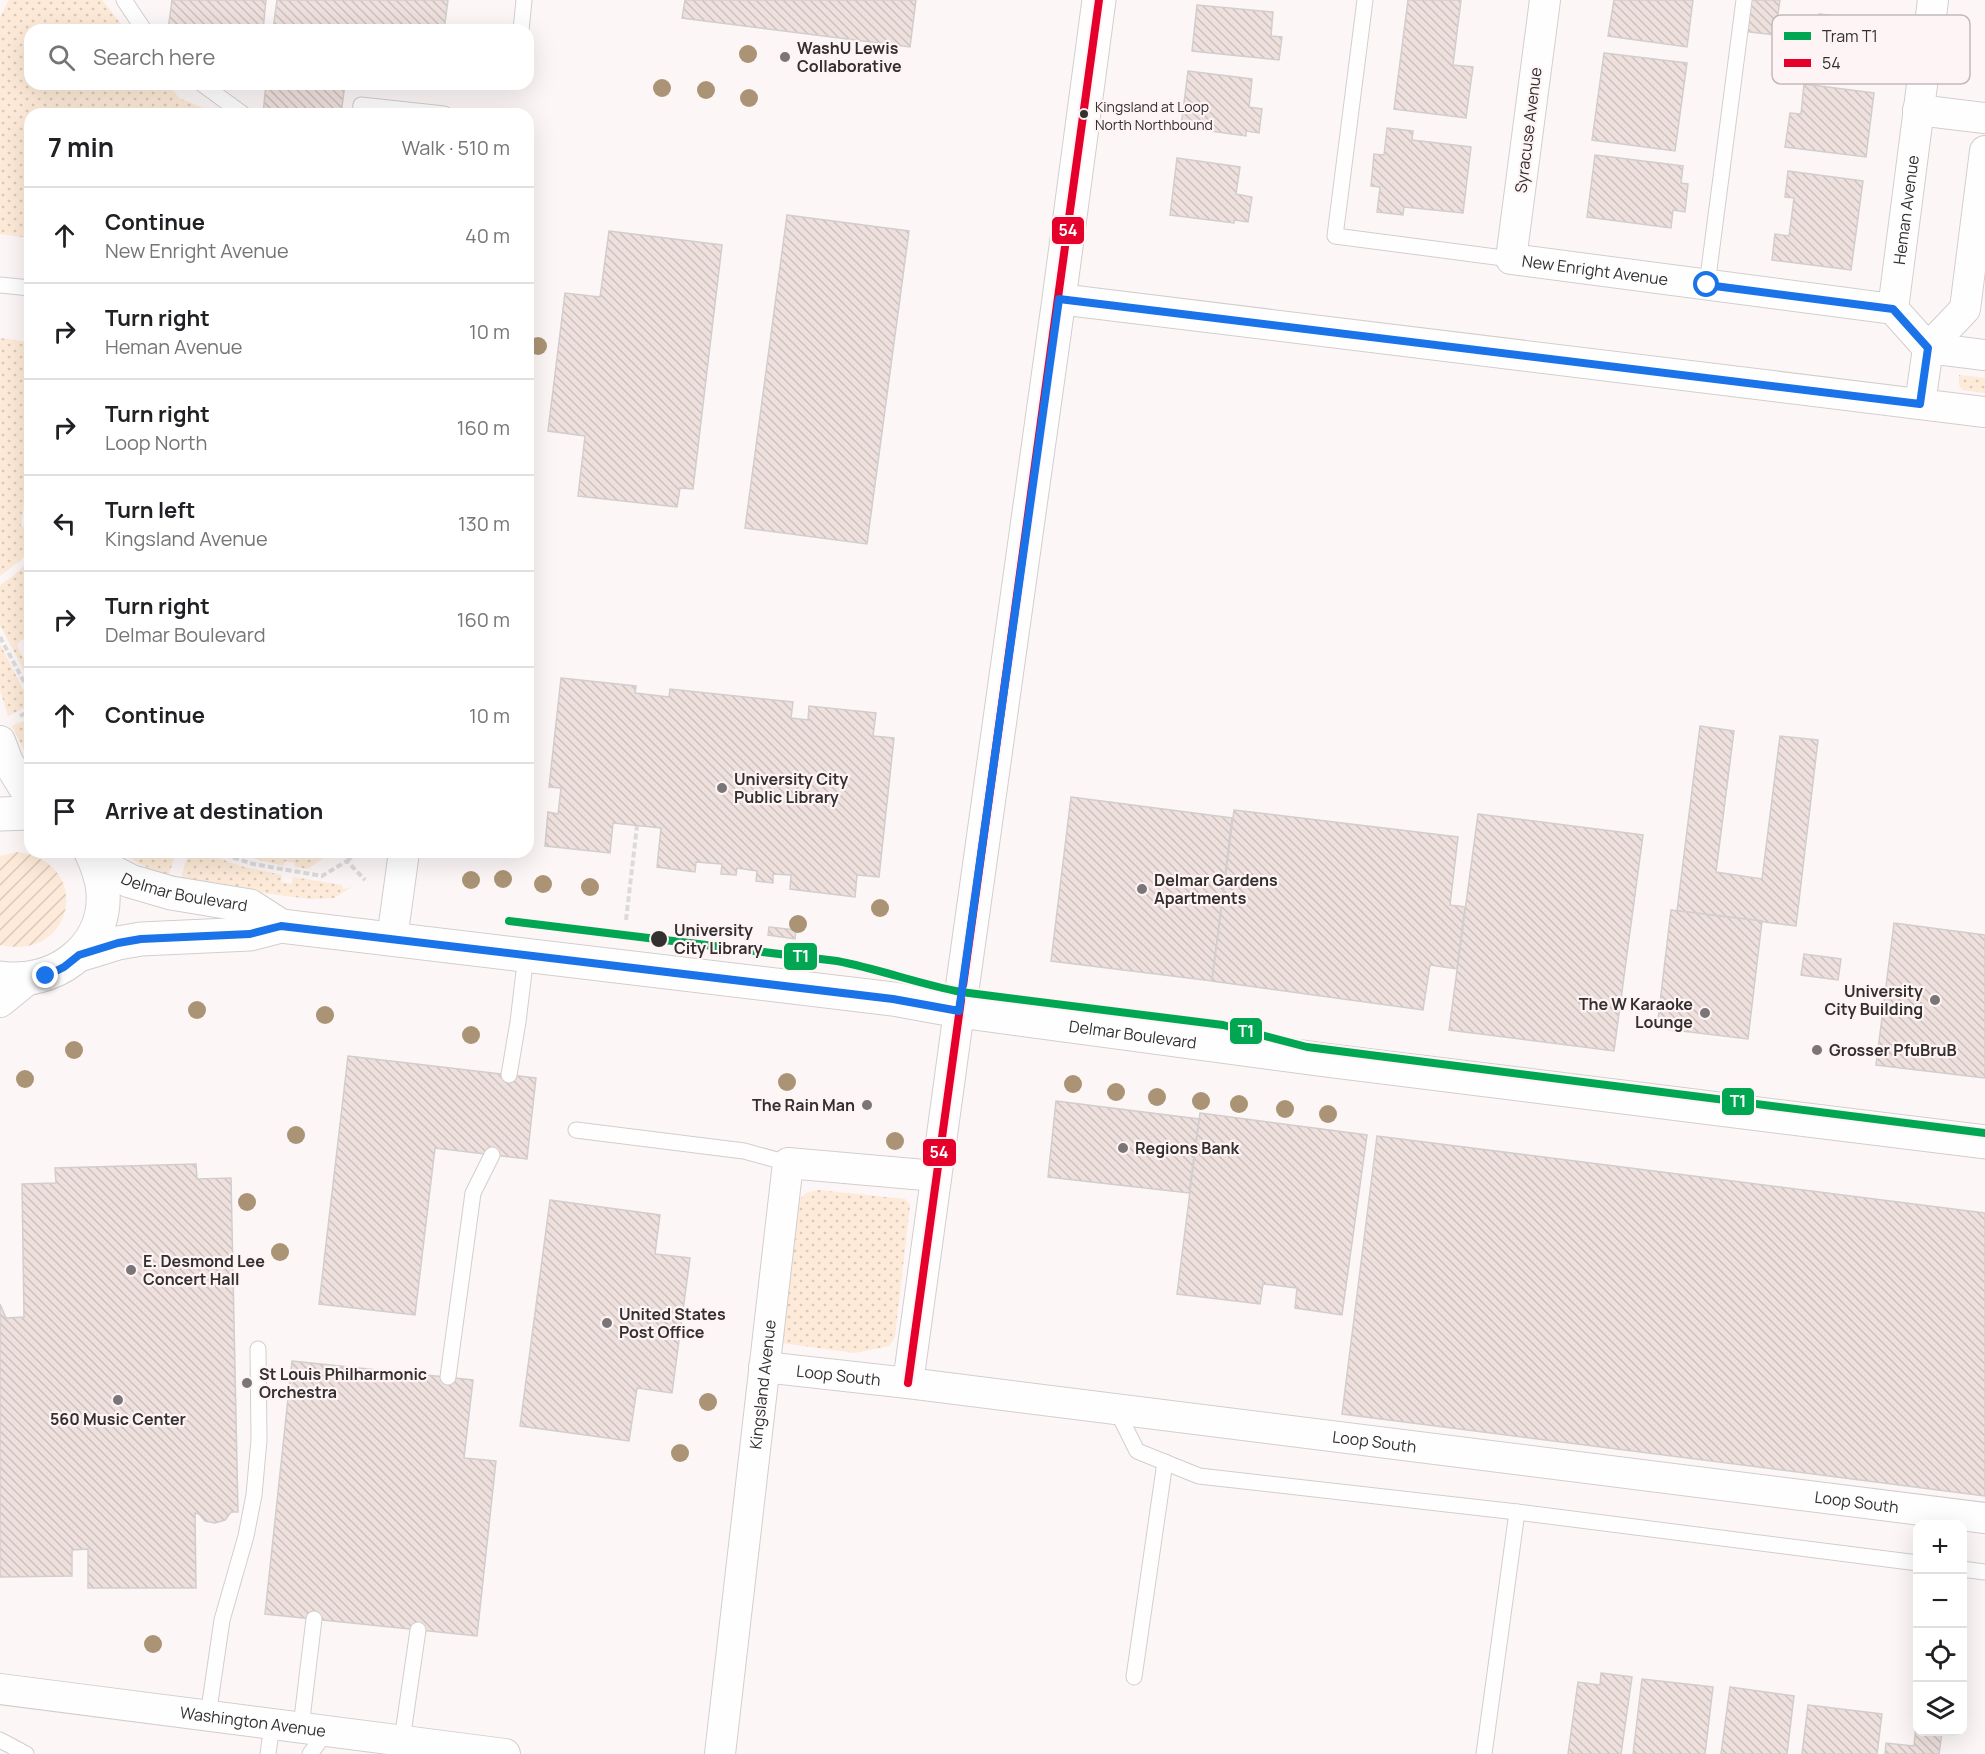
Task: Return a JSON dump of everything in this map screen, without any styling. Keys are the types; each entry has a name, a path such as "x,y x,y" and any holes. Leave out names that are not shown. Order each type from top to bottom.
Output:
{"main road":[{"path":"959,1011 1099,0"},
{"path":"0,814 24,813"},
{"path":"13,979 46,976 64,967 79,955 92,937 101,916 104,894 100,872 94,858"},
{"name":"Delmar Boulevard","path":"97,858 107,869 130,881 171,893 250,906 281,926"},
{"name":"Delmar Boulevard","path":"79,955 118,943 141,939 250,934 281,926 893,999 959,1011 1345,1063 1985,1142"}],"street":[{"name":"Syracuse Avenue","path":"1511,259 1545,0"},
{"name":"Heman Avenue","path":"1931,15 1933,0"},
{"name":"Heman Avenue","path":"1893,309 1922,84"},
{"path":"1918,110 1985,118"},
{"path":"1920,404 1928,348 1965,309 1985,151"},
{"name":"New Enright Avenue","path":"1511,259 1893,309"},
{"path":"1059,299 1985,412"},
{"path":"1893,309 1928,348 1985,355"},
{"path":"0,741 8,762 24,788"},
{"path":"392,939 403,858"},
{"path":"0,1002 13,979"},
{"path":"908,1383 959,1011"},
{"path":"788,1162 936,1176"},
{"name":"Kingsland Avenue","path":"720,1754 788,1162"},
{"name":"Loop South","path":"764,1367 1985,1518"},
{"name":"Washington Avenue","path":"0,1689 272,1724 312,1738 402,1740 506,1754"}],"lane":[{"path":"124,0 140,24"},
{"path":"522,24 524,0"},
{"path":"1365,0 1335,236 1511,259"},
{"path":"1707,285 1744,0"},
{"path":"210,90 235,108"},
{"path":"361,108 361,105 389,108"},
{"path":"0,285 24,287"},
{"path":"509,1075 526,955"},
{"path":"576,1130 744,1151 788,1162"},
{"path":"448,1377 473,1194 492,1155"},
{"path":"208,1716 222,1620 246,1536 254,1495 259,1440 258,1349"},
{"path":"1116,1409 1137,1451 1199,1476 1517,1512 1913,1562"},
{"path":"1134,1677 1164,1462"},
{"path":"1484,1754 1517,1512"},
{"path":"1967,1570 1985,1572"},
{"path":"312,1738 314,1619"},
{"path":"402,1740 418,1630"},
{"path":"268,1754 272,1724"},
{"path":"0,1740 26,1754"}],"path":[{"path":"0,637 24,682"},
{"path":"626,920 637,826"},
{"path":"234,858 253,864 322,876 350,858"},
{"path":"347,861 364,880"}],"shaded area":[{"path":"9,0 102,0 121,24 24,24 24,90 173,90 179,98 203,108 24,108 24,237 0,234 0,17"},
{"path":"0,338 24,341 24,503 21,526 24,527 24,556 0,576"},
{"path":"1959,375 1985,378 1985,393 1962,390"},
{"path":"24,566 24,640 17,645 24,658 24,671 0,625 0,585"},
{"path":"0,644 24,691 24,708 8,716 0,690"},
{"path":"24,721 24,750 12,726"},
{"path":"17,852 24,854 24,858 41,859 57,873 65,890 66,908 59,925 45,939 26,946 0,945 0,856"},
{"path":"131,858 174,858 168,877"},
{"path":"187,858 218,858 240,866 282,875 281,882 292,884 293,877 342,885 343,889 352,887 334,898 311,899 180,880"},
{"path":"252,858 323,858 308,869 295,867 295,863 285,861 283,866"},
{"path":"818,1190 905,1199 910,1205 895,1337 889,1346 855,1353 782,1343 799,1200 806,1193"}],"building":[{"path":"172,0 266,0 264,24 169,24"},
{"path":"277,0 448,0 445,24 274,24"},
{"path":"685,0 916,0 910,47 682,18"},
{"path":"1408,0 1461,0 1453,65 1473,67 1466,118 1394,109"},
{"path":"1614,0 1693,0 1687,47 1608,36"},
{"path":"1746,0 1780,0 1778,15 1772,15 1772,35 1742,31"},
{"path":"1197,5 1273,12 1271,36 1282,37 1279,60 1192,51"},
{"path":"1604,53 1687,63 1675,151 1592,140"},
{"path":"1188,71 1252,79 1249,107 1262,109 1259,133 1246,131 1246,136 1181,127"},
{"path":"1804,84 1874,93 1866,157 1785,147 1790,113 1801,114"},
{"path":"265,90 344,90 342,108 264,108"},
{"path":"1387,128 1413,131 1412,140 1471,147 1463,213 1404,207 1403,215 1377,212 1380,187 1371,186 1374,154 1384,155"},
{"path":"1595,155 1683,166 1681,183 1688,184 1685,212 1673,210 1671,228 1587,217"},
{"path":"1177,158 1240,167 1236,194 1252,197 1248,222 1234,220 1234,223 1170,215"},
{"path":"1788,171 1863,181 1851,270 1772,260 1775,234 1789,236 1794,198 1785,197"},
{"path":"787,215 909,231 867,544 745,528"},
{"path":"609,231 722,245 693,489 680,488 677,507 578,496 585,436 548,431 565,293 600,297"},
{"name":"University City Public Library","path":"561,678 636,686 635,693 669,697 670,689 793,702 791,718 808,720 809,706 876,713 873,736 894,738 879,877 857,875 855,897 790,889 791,875 773,874 773,883 756,881 757,871 737,868 736,875 721,874 722,864 696,862 695,872 657,867 661,828 613,823 610,853 545,846 548,812 558,814 561,788 549,787"},
{"path":"1700,726 1734,731 1716,872 1762,879 1780,736 1818,740 1796,926 1677,911"},
{"name":"Delmar Gardens Apartments","path":"1071,797 1232,818 1212,981 1051,961"},
{"path":"1234,810 1458,837 1450,905 1465,907 1457,969 1430,965 1423,1010 1212,981"},
{"path":"1478,814 1643,835 1614,1051 1449,1030"},
{"path":"1671,910 1762,921 1748,1039 1657,1028"},
{"name":"University City Building","path":"1894,923 1985,935 1985,1078 1876,1065"},
{"path":"769,927 796,930 795,939 768,935"},
{"path":"1804,954 1841,959 1838,980 1801,975"},
{"path":"348,1056 536,1078 527,1159 435,1148 415,1315 319,1304"},
{"name":"Regions Bank","path":"1056,1101 1199,1119 1189,1193 1048,1177"},
{"path":"1200,1113 1367,1135 1342,1315 1295,1308 1297,1288 1263,1284 1260,1304 1177,1294"},
{"path":"1377,1136 1985,1213 1985,1496 1342,1414"},
{"name":"560 Music Center","path":"196,1164 197,1179 231,1178 238,1512 231,1512 225,1520 215,1523 205,1521 195,1513 196,1588 88,1588 88,1549 72,1550 72,1576 0,1577 0,1304 6,1318 24,1317 22,1184 56,1183 55,1168"},
{"name":"United States Post Office","path":"550,1200 660,1215 655,1254 690,1258 672,1393 637,1388 629,1441 520,1426"},
{"path":"292,1361 473,1380 464,1458 496,1461 477,1636 265,1614"},
{"path":"1601,1673 1632,1677 1621,1754 1568,1754 1578,1682 1600,1685"},
{"path":"1642,1679 1713,1687 1705,1754 1633,1754"},
{"path":"1730,1687 1794,1696 1787,1754 1721,1754"},
{"path":"1808,1705 1882,1714 1877,1754 1802,1754"},
{"path":"1915,1736 1941,1736 1939,1754 1885,1754 1886,1743 1914,1746"}],"tram line":[{"name":"T1","path":"509,921 837,961 961,992 1223,1025 1307,1047 1985,1133"}],"transit line":[{"name":"54","path":"908,1383 1099,0"}],"place":[{"name":"WashU Lewis Collaborative","path":"785,57"},
{"name":"Kingsland at Loop North Northbound","path":"1084,114"},
{"name":"University City Public Library","path":"722,788"},
{"name":"Delmar Gardens Apartments","path":"1142,889"},
{"name":"University City Library","path":"659,939"},
{"name":"University City Building","path":"1935,1000"},
{"name":"The W Karaoke Lounge","path":"1705,1013"},
{"name":"Grosser PfuBruB","path":"1817,1050"},
{"name":"The Rain Man","path":"867,1105"},
{"name":"Regions Bank","path":"1123,1148"},
{"name":"E. Desmond Lee Concert Hall","path":"131,1270"},
{"name":"United States Post Office","path":"607,1323"},
{"name":"St Louis Philharmonic Orchestra","path":"247,1383"},
{"name":"560 Music Center","path":"118,1400"}],"route":[{"path":"46,976 64,967 79,955 118,943 141,939 250,934 281,926 893,999 959,1011 1059,299 1920,404 1928,348 1893,309 1707,285"}]}
